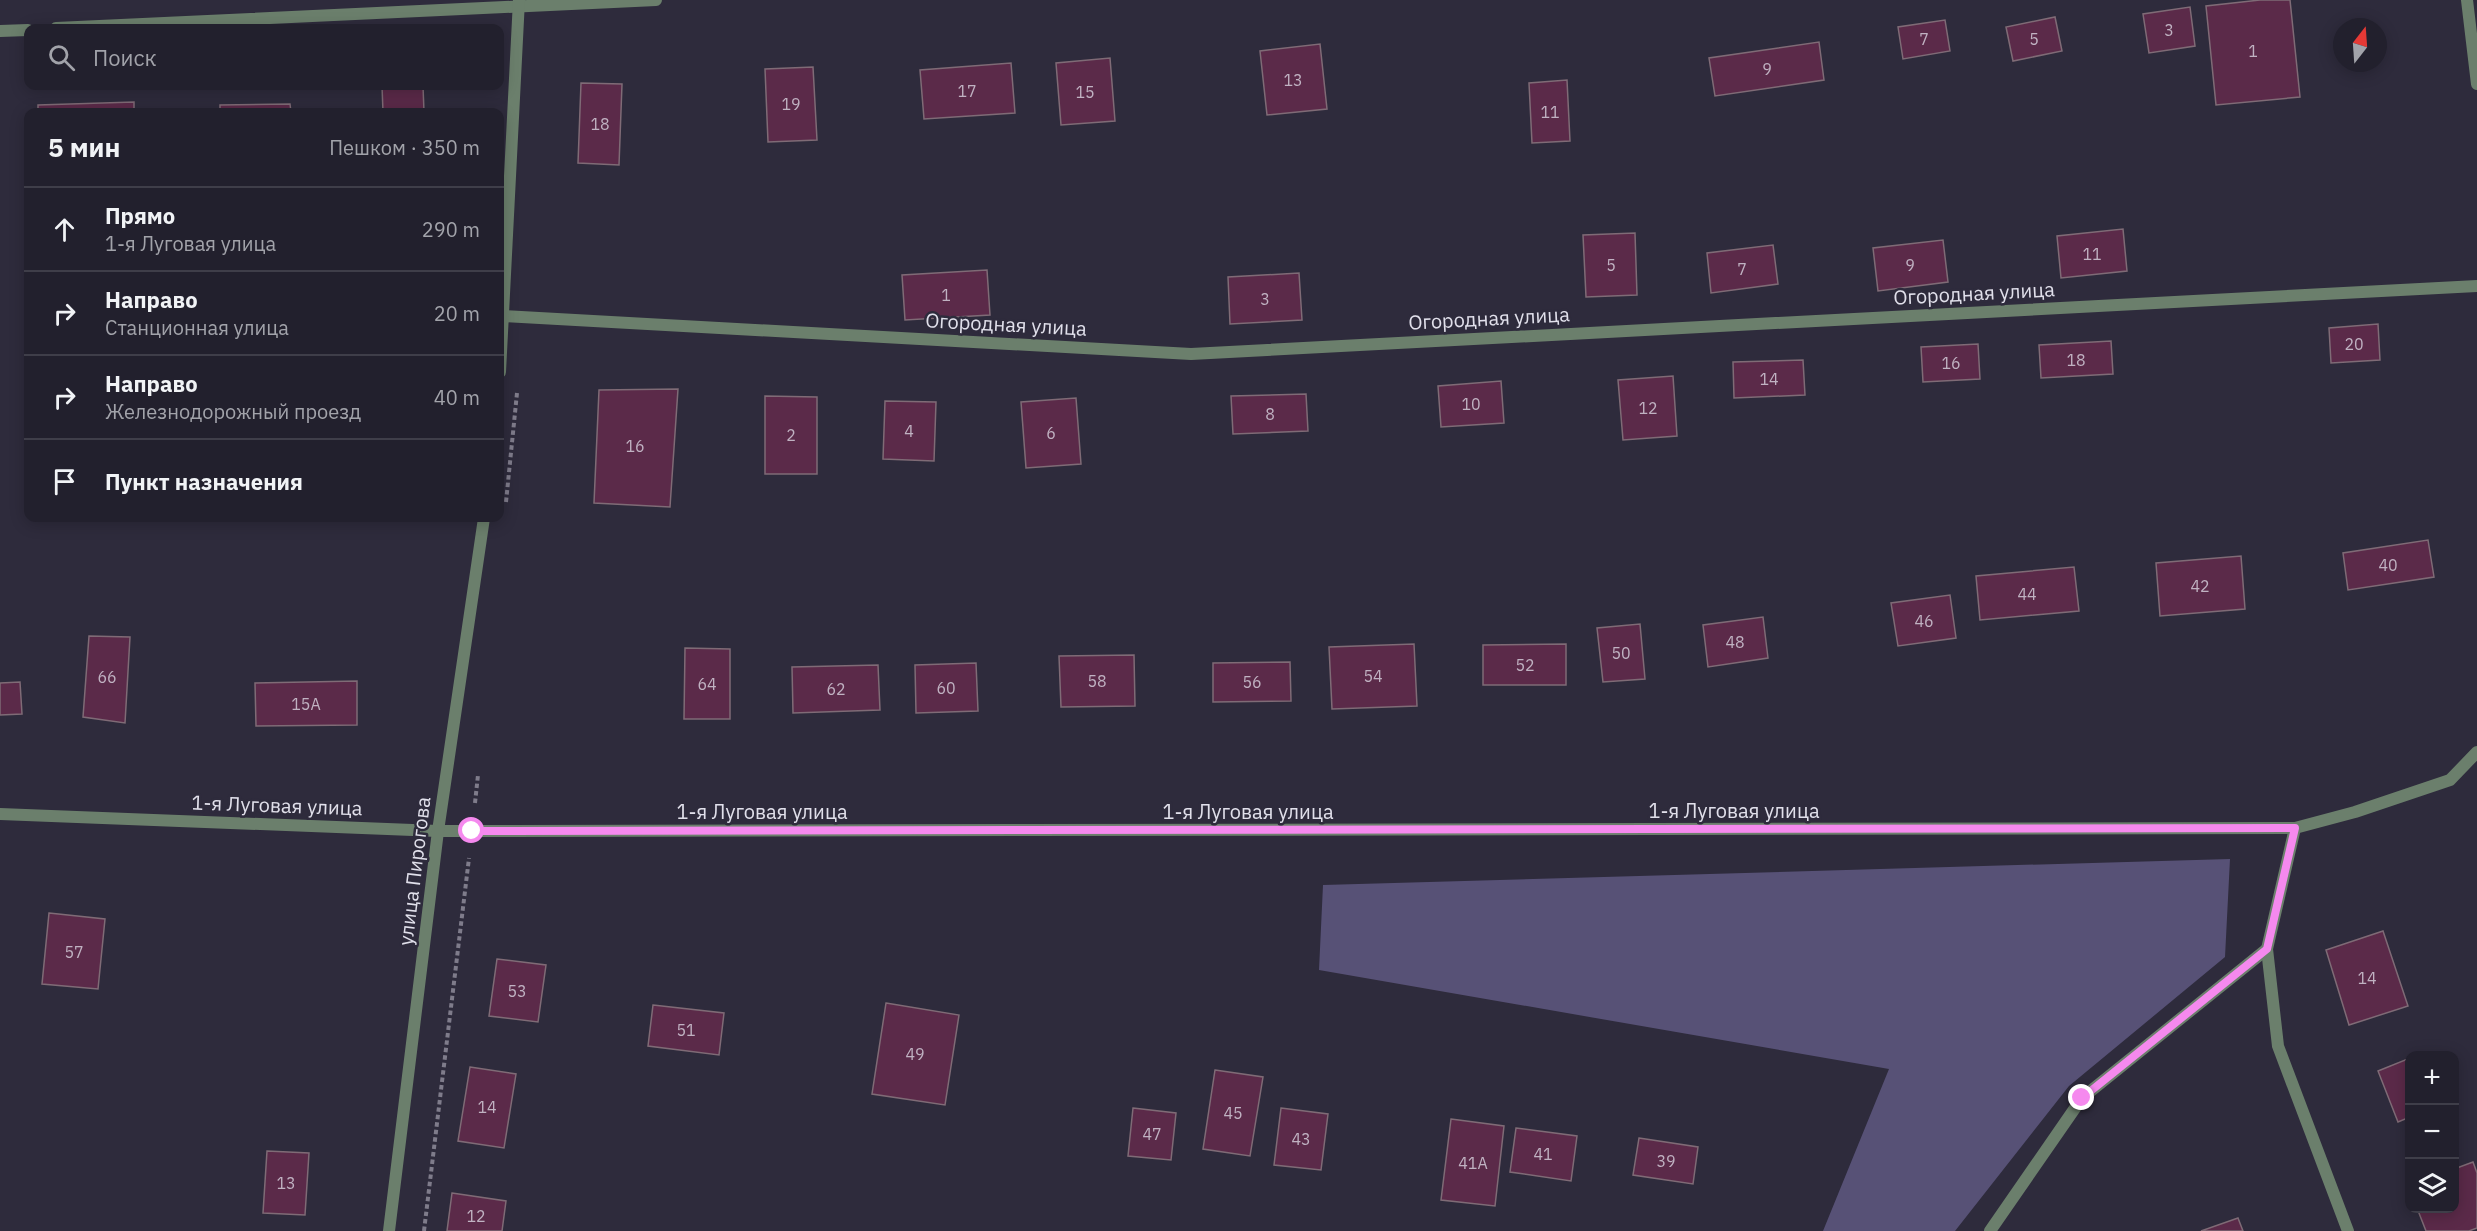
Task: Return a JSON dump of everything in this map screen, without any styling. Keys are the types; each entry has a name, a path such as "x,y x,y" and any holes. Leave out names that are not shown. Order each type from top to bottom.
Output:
{"street":[{"path":"130,24 519,3 656,0"},
{"path":"2467,0 2477,84"},
{"path":"504,296 519,3"},
{"path":"0,31 24,30"},
{"name":"Огородная улица","path":"504,316 1191,354 2477,285"},
{"name":"улица Пирогова","path":"389,1231 438,831 483,522"},
{"name":"1-я Луговая улица","path":"0,814 438,831 2295,828 2355,812 2450,780 2477,752"},
{"path":"2295,828 2267,949 2278,1046 2348,1231"},
{"path":"1990,1231 2082,1098 2267,949"}],"shaded area":[{"path":"2230,859 2225,957 2069,1086 1955,1231 1823,1231 1889,1069 1319,970 1323,885"}],"building":[{"path":"2260,0 2290,0 2300,97 2216,105 2206,6"},
{"path":"2190,7 2195,46 2149,53 2143,14"},
{"path":"2055,17 2062,51 2013,61 2006,27"},
{"path":"1945,20 1950,51 1903,59 1898,27"},
{"path":"1819,42 1824,80 1715,96 1709,58"},
{"path":"1320,44 1327,109 1267,115 1260,51"},
{"path":"1110,58 1115,121 1061,125 1056,63"},
{"path":"1011,63 1015,113 924,119 920,70"},
{"path":"813,67 817,140 768,142 765,69"},
{"path":"1567,80 1570,141 1532,143 1529,83"},
{"path":"581,83 622,84 619,165 578,163"},
{"path":"382,90 423,90 424,108 383,108"},
{"path":"134,102 134,108 38,108 38,105"},
{"path":"290,104 290,108 220,108 220,105"},
{"path":"2123,229 2127,271 2061,278 2057,236"},
{"path":"1635,233 1637,295 1586,297 1583,235"},
{"path":"1943,240 1948,282 1878,291 1873,248"},
{"path":"1773,245 1778,284 1711,293 1707,253"},
{"path":"987,270 990,315 905,320 902,275"},
{"path":"1299,273 1302,320 1230,324 1228,277"},
{"path":"2378,324 2380,360 2331,363 2329,328"},
{"path":"2111,341 2113,374 2041,378 2039,345"},
{"path":"1978,344 1980,379 1923,382 1921,347"},
{"path":"1803,360 1805,395 1734,398 1733,362"},
{"path":"1673,376 1677,436 1623,440 1618,380"},
{"path":"1501,381 1504,423 1441,427 1438,386"},
{"path":"678,389 670,507 594,503 599,390"},
{"path":"1306,394 1308,431 1233,434 1231,396"},
{"path":"765,396 817,397 817,474 765,474"},
{"path":"1076,398 1081,464 1026,468 1021,402"},
{"path":"885,401 936,402 934,461 883,459"},
{"path":"2428,540 2434,577 2348,590 2343,553"},
{"path":"2241,556 2245,609 2160,616 2156,563"},
{"path":"2074,567 2079,611 1980,620 1976,576"},
{"path":"1950,595 1956,638 1898,646 1891,603"},
{"path":"1763,617 1768,658 1708,667 1703,625"},
{"path":"1640,624 1645,679 1603,682 1597,628"},
{"path":"89,636 130,637 125,723 83,717"},
{"path":"1414,644 1417,706 1332,709 1329,647"},
{"path":"1566,644 1566,685 1483,685 1483,645"},
{"path":"685,648 730,649 730,719 684,719"},
{"path":"1134,655 1135,706 1061,707 1059,656"},
{"path":"1290,662 1291,701 1213,702 1213,663"},
{"path":"976,663 978,711 916,713 915,665"},
{"path":"878,665 880,710 793,713 792,667"},
{"path":"357,681 357,725 256,726 255,683"},
{"path":"20,682 22,714 0,715 0,683"},
{"path":"49,913 105,919 98,989 42,984"},
{"path":"2383,931 2408,1006 2349,1025 2326,950"},
{"path":"497,959 546,965 538,1022 489,1016"},
{"path":"886,1003 959,1015 945,1105 872,1094"},
{"path":"653,1005 724,1013 719,1055 648,1046"},
{"path":"2405,1060 2405,1119 2398,1122 2378,1071"},
{"path":"470,1067 516,1074 504,1148 458,1141"},
{"path":"1215,1070 1263,1077 1250,1156 1203,1149"},
{"path":"1133,1108 1176,1113 1171,1160 1128,1156"},
{"path":"1281,1108 1328,1114 1321,1170 1274,1165"},
{"path":"1451,1119 1504,1126 1495,1206 1441,1200"},
{"path":"1516,1128 1577,1136 1571,1181 1510,1172"},
{"path":"1639,1138 1698,1147 1693,1184 1633,1175"},
{"path":"267,1151 309,1153 305,1215 263,1213"},
{"path":"2473,1162 2477,1173 2477,1228 2469,1231 2426,1231 2419,1213 2459,1213 2459,1167"},
{"path":"452,1193 506,1201 502,1231 447,1231"},
{"path":"2238,1218 2243,1231 2201,1231"}],"route":[{"path":"472,831 2295,828 2267,949 2082,1098"}]}
